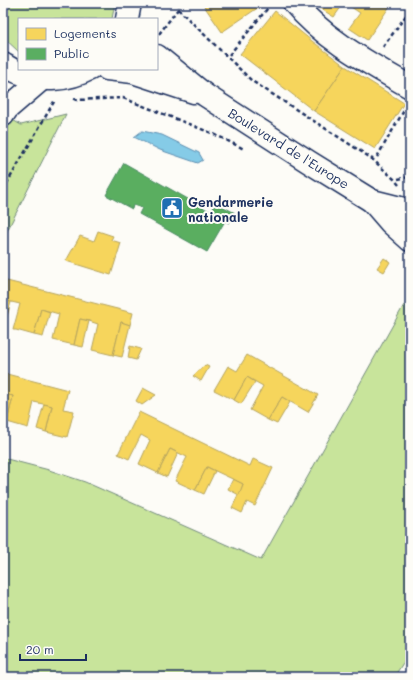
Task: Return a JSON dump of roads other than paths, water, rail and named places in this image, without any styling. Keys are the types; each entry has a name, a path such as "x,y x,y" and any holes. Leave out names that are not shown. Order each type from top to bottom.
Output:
{"street":[{"path":"294,3 304,16 344,48 410,87"},
{"name":"Boulevard de l'Europe","path":"158,57 205,95 308,162 372,201 400,208 410,214"},
{"path":"3,64 19,73 52,84"},
{"path":"3,115 8,109 52,84 88,70"},
{"name":"Boulevard de l'Europe","path":"116,70 133,72 205,95"},
{"name":"Boulevard de l'Europe","path":"372,201 391,223 410,240"}],"water":[{"path":"142,131 162,135 199,153 203,160 198,163 160,150 134,137"}],"place":[{"name":"Gendarmerie nationale","path":"172,208"}]}
